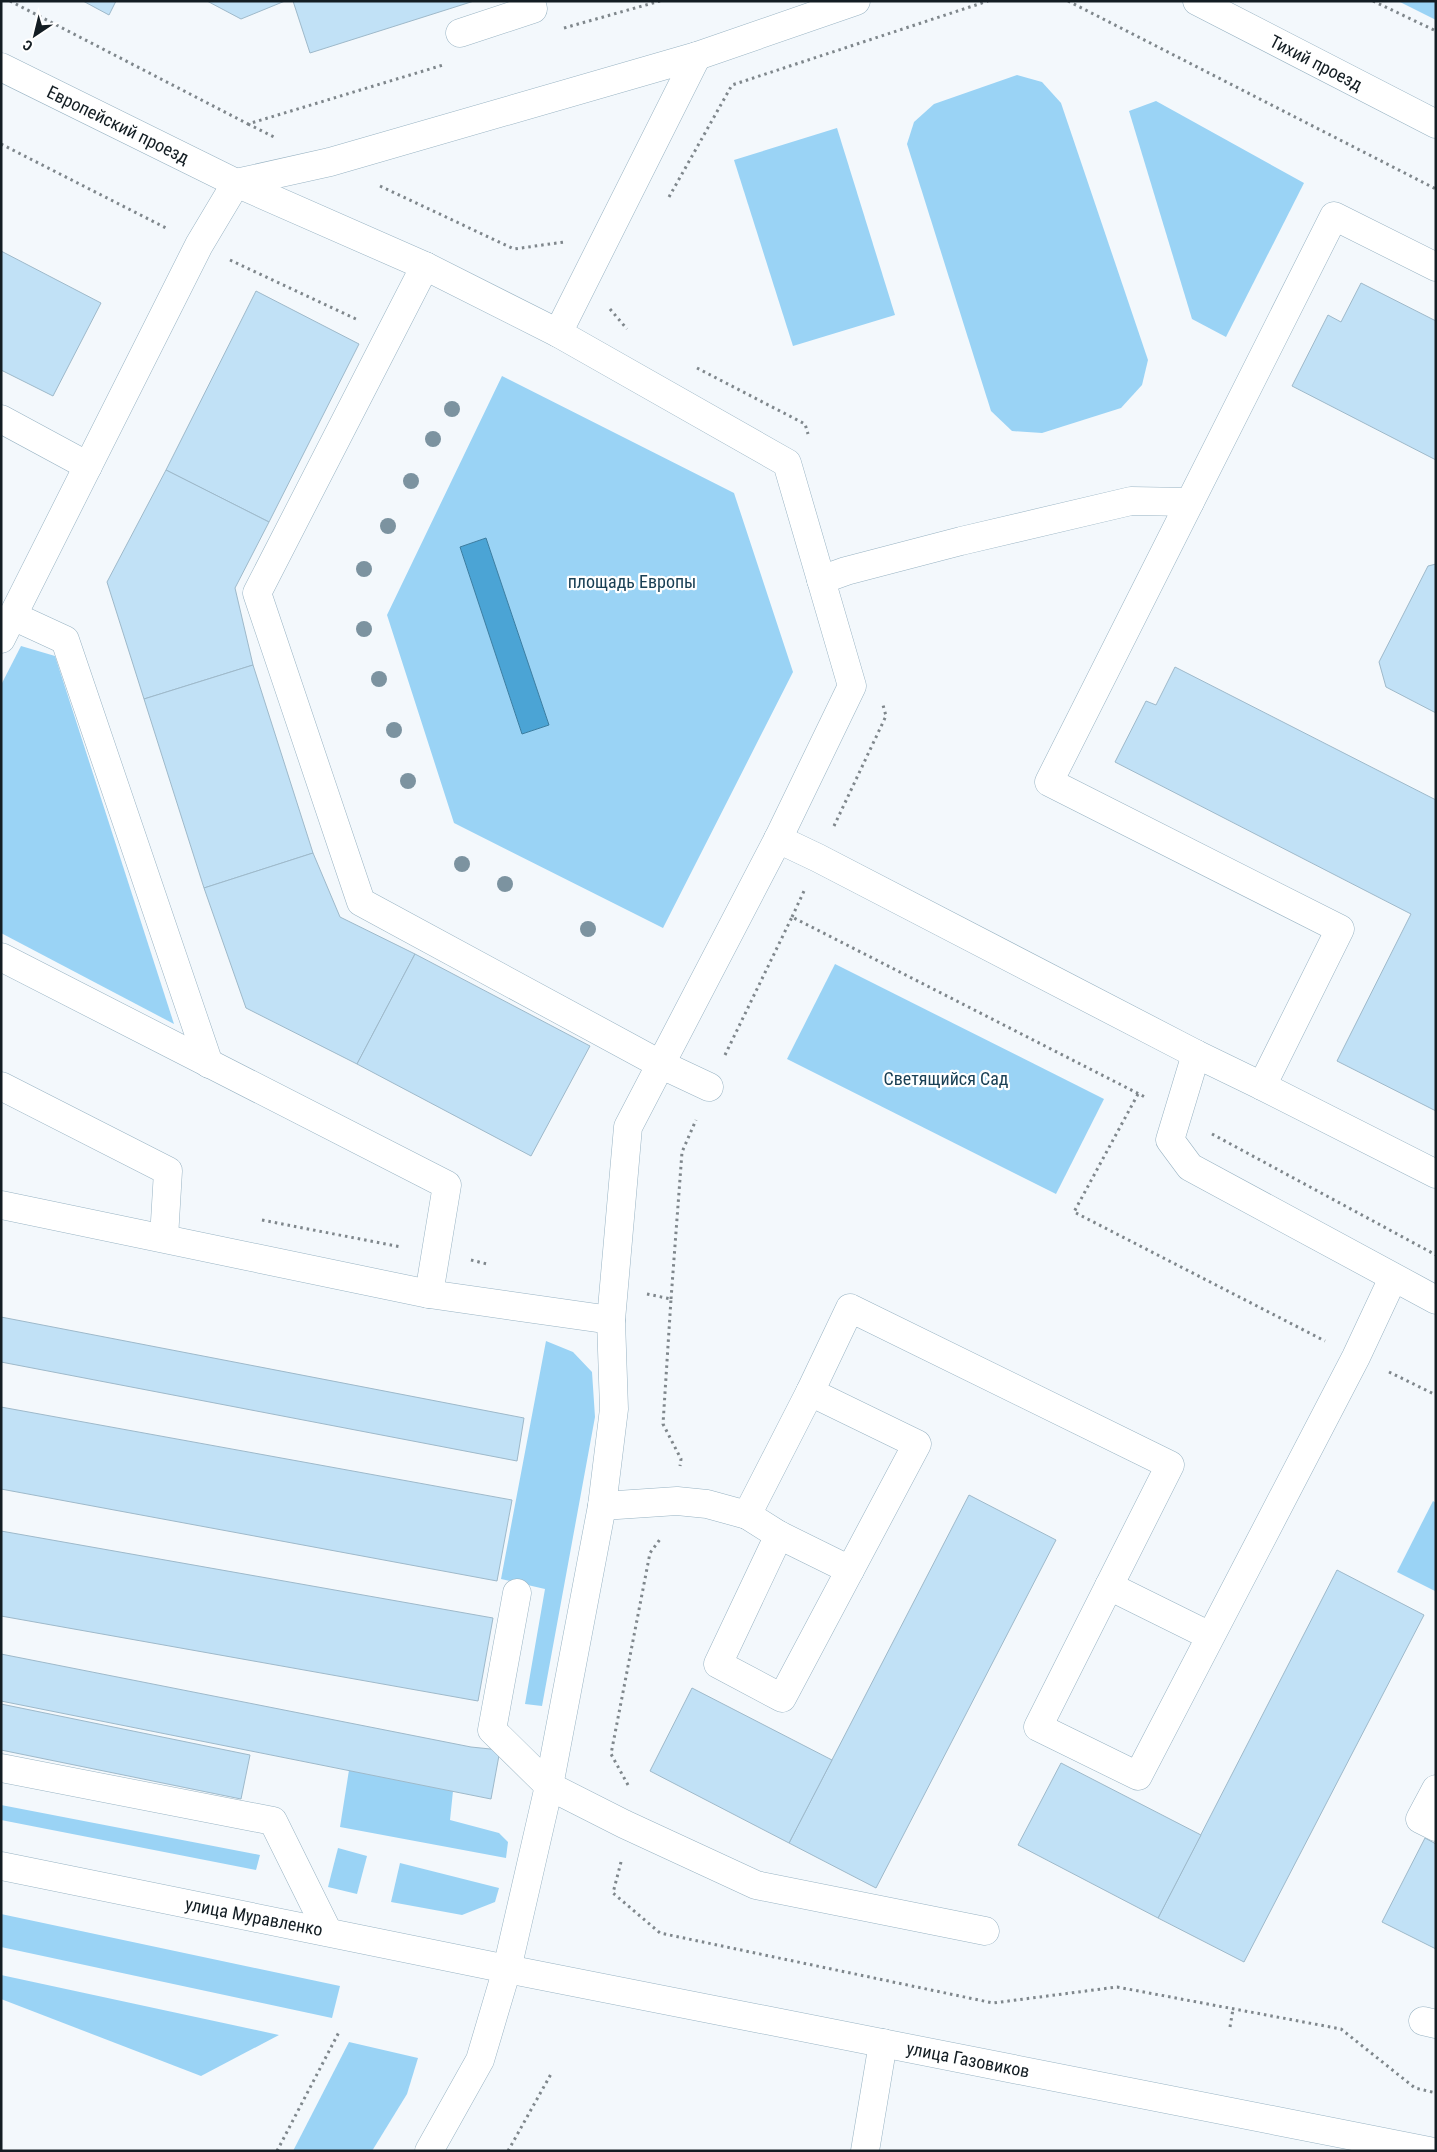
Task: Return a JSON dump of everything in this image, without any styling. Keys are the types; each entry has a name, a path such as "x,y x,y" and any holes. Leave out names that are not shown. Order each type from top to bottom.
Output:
{"street":[{"path":"460,32 533,9 531,1"},
{"path":"209,1064 65,640 7,627 199,245 236,183 330,162 697,56 856,1"},
{"name":"Тихий проезд","path":"1197,1 1436,124"},
{"path":"558,333 697,56"},
{"name":"Европейский проезд","path":"1,67 236,183 425,266 558,333 787,463 852,686 778,839 628,1127 611,1320 614,1409 602,1506 549,1786 506,1968 480,2060 429,2151"},
{"path":"1262,1086 1340,929 1049,782 1334,216 1436,267"},
{"path":"425,266 257,593 361,902 660,1064 709,1088"},
{"path":"1,419 88,466"},
{"path":"821,580 846,571 961,541 1131,501 1190,502"},
{"path":"778,839 1196,1054 1436,1174"},
{"path":"1,957 447,1185 429,1294"},
{"path":"1196,1054 1170,1140 1190,1167 1436,1300"},
{"path":"1,1086 168,1172 164,1238"},
{"path":"1,1205 429,1294 611,1320"},
{"path":"747,1516 850,1308 1170,1465 1038,1727 1138,1776 1356,1356 1393,1278"},
{"path":"779,1535 718,1664 782,1698 917,1444 810,1392"},
{"path":"602,1506 677,1501 707,1504 747,1516 779,1535 850,1570"},
{"path":"1109,1586 1210,1636"},
{"path":"517,1593 492,1730 549,1786 624,1824 756,1885 985,1931"},
{"path":"1,1768 273,1821 328,1932"},
{"path":"1436,1789 1420,1819 1436,1827"},
{"name":"улица Муравленко","path":"1,1866 506,1968"},
{"name":"улица Газовиков","path":"506,1968 1429,2151"},
{"path":"865,2151 883,2043"}],"path":[{"path":"10,1 281,140"},
{"path":"556,30 660,1"},
{"path":"665,205 732,85 988,1"},
{"path":"1068,1 1436,189"},
{"path":"1373,1 1436,31"},
{"path":"248,124 444,64"},
{"path":"330,162 514,249 564,242 596,258"},
{"path":"607,306 630,333"},
{"path":"691,365 805,424 810,442"},
{"path":"671,1299 682,1152 709,1088 792,918 818,858 886,716 881,698"},
{"path":"792,918 1138,1094 1436,1254"},
{"path":"1138,1094 1074,1212 1436,1395"},
{"path":"1230,2027 1233,2009"},
{"path":"277,2151 339,2032"},
{"path":"508,2151 551,2074"}],"green space":[{"path":"1398,1 1436,1 1436,20"},
{"path":"1017,75 1042,82 1061,103 1148,360 1142,385 1121,408 1042,433 1012,431 991,411 907,144 914,122 934,104"},
{"path":"1156,101 1304,183 1226,337 1192,319 1129,111"},
{"path":"837,128 895,315 793,346 734,160"},
{"name":"площадь Европы","path":"502,376 734,493 793,672 663,928 454,823 387,615","holes":["486,538 549,725 522,734 460,547"]},
{"path":"21,646 55,656 174,1024 1,933 1,685"},
{"name":"Светящийся Сад","path":"835,964 1104,1099 1056,1194 787,1059"},
{"path":"546,1341 573,1352 592,1372 595,1417 542,1706 525,1704 545,1589 501,1579"},
{"path":"1433,1501 1436,1503 1435,1591 1397,1572"},
{"path":"349,1770 453,1791 450,1820 499,1833 508,1842 506,1858 340,1827"},
{"path":"1,1805 260,1855 256,1870 1,1820"},
{"path":"338,1848 367,1856 357,1894 328,1887"},
{"path":"400,1863 499,1888 495,1902 462,1915 391,1902"},
{"path":"1,1914 340,1986 332,2018 1,1947"},
{"path":"1,1975 279,2035 201,2076 1,1999"},
{"path":"349,2042 418,2058 407,2094 372,2151 293,2151"}],"shaded area":[{"path":"486,538 549,725 522,734 460,547"}],"building":[{"path":"83,1 116,1 109,15"},
{"path":"207,1 285,1 241,19"},
{"path":"293,1 474,1 310,53"},
{"path":"1,251 101,303 53,396 1,370"},
{"path":"1361,283 1436,321 1436,460 1292,386 1328,315 1341,322"},
{"path":"256,291 359,344 269,522 166,470"},
{"path":"166,470 269,522 235,588 253,665 144,699 107,582"},
{"path":"1436,564 1436,713 1386,687 1379,662 1428,566"},
{"path":"253,665 313,853 204,888 144,699"},
{"path":"1175,667 1436,800 1436,1111 1337,1061 1411,914 1115,762 1146,701 1156,705"},
{"path":"313,853 340,917 415,954 357,1064 246,1008 204,888"},
{"path":"415,954 590,1046 531,1156 357,1064"},
{"path":"1,1317 524,1418 517,1461 1,1362"},
{"path":"1,1407 512,1500 497,1581 1,1489"},
{"path":"969,1495 1056,1540 876,1888 789,1843"},
{"path":"1,1531 493,1618 478,1701 1,1616"},
{"path":"1337,1570 1424,1615 1244,1962 1158,1918"},
{"path":"1,1654 471,1747 500,1750 491,1799 1,1701"},
{"path":"692,1688 832,1760 789,1843 650,1771"},
{"path":"1,1704 250,1755 241,1799 1,1750"},
{"path":"1061,1763 1201,1835 1158,1918 1018,1845"},
{"path":"1425,1838 1436,1844 1436,1949 1382,1922"}]}
